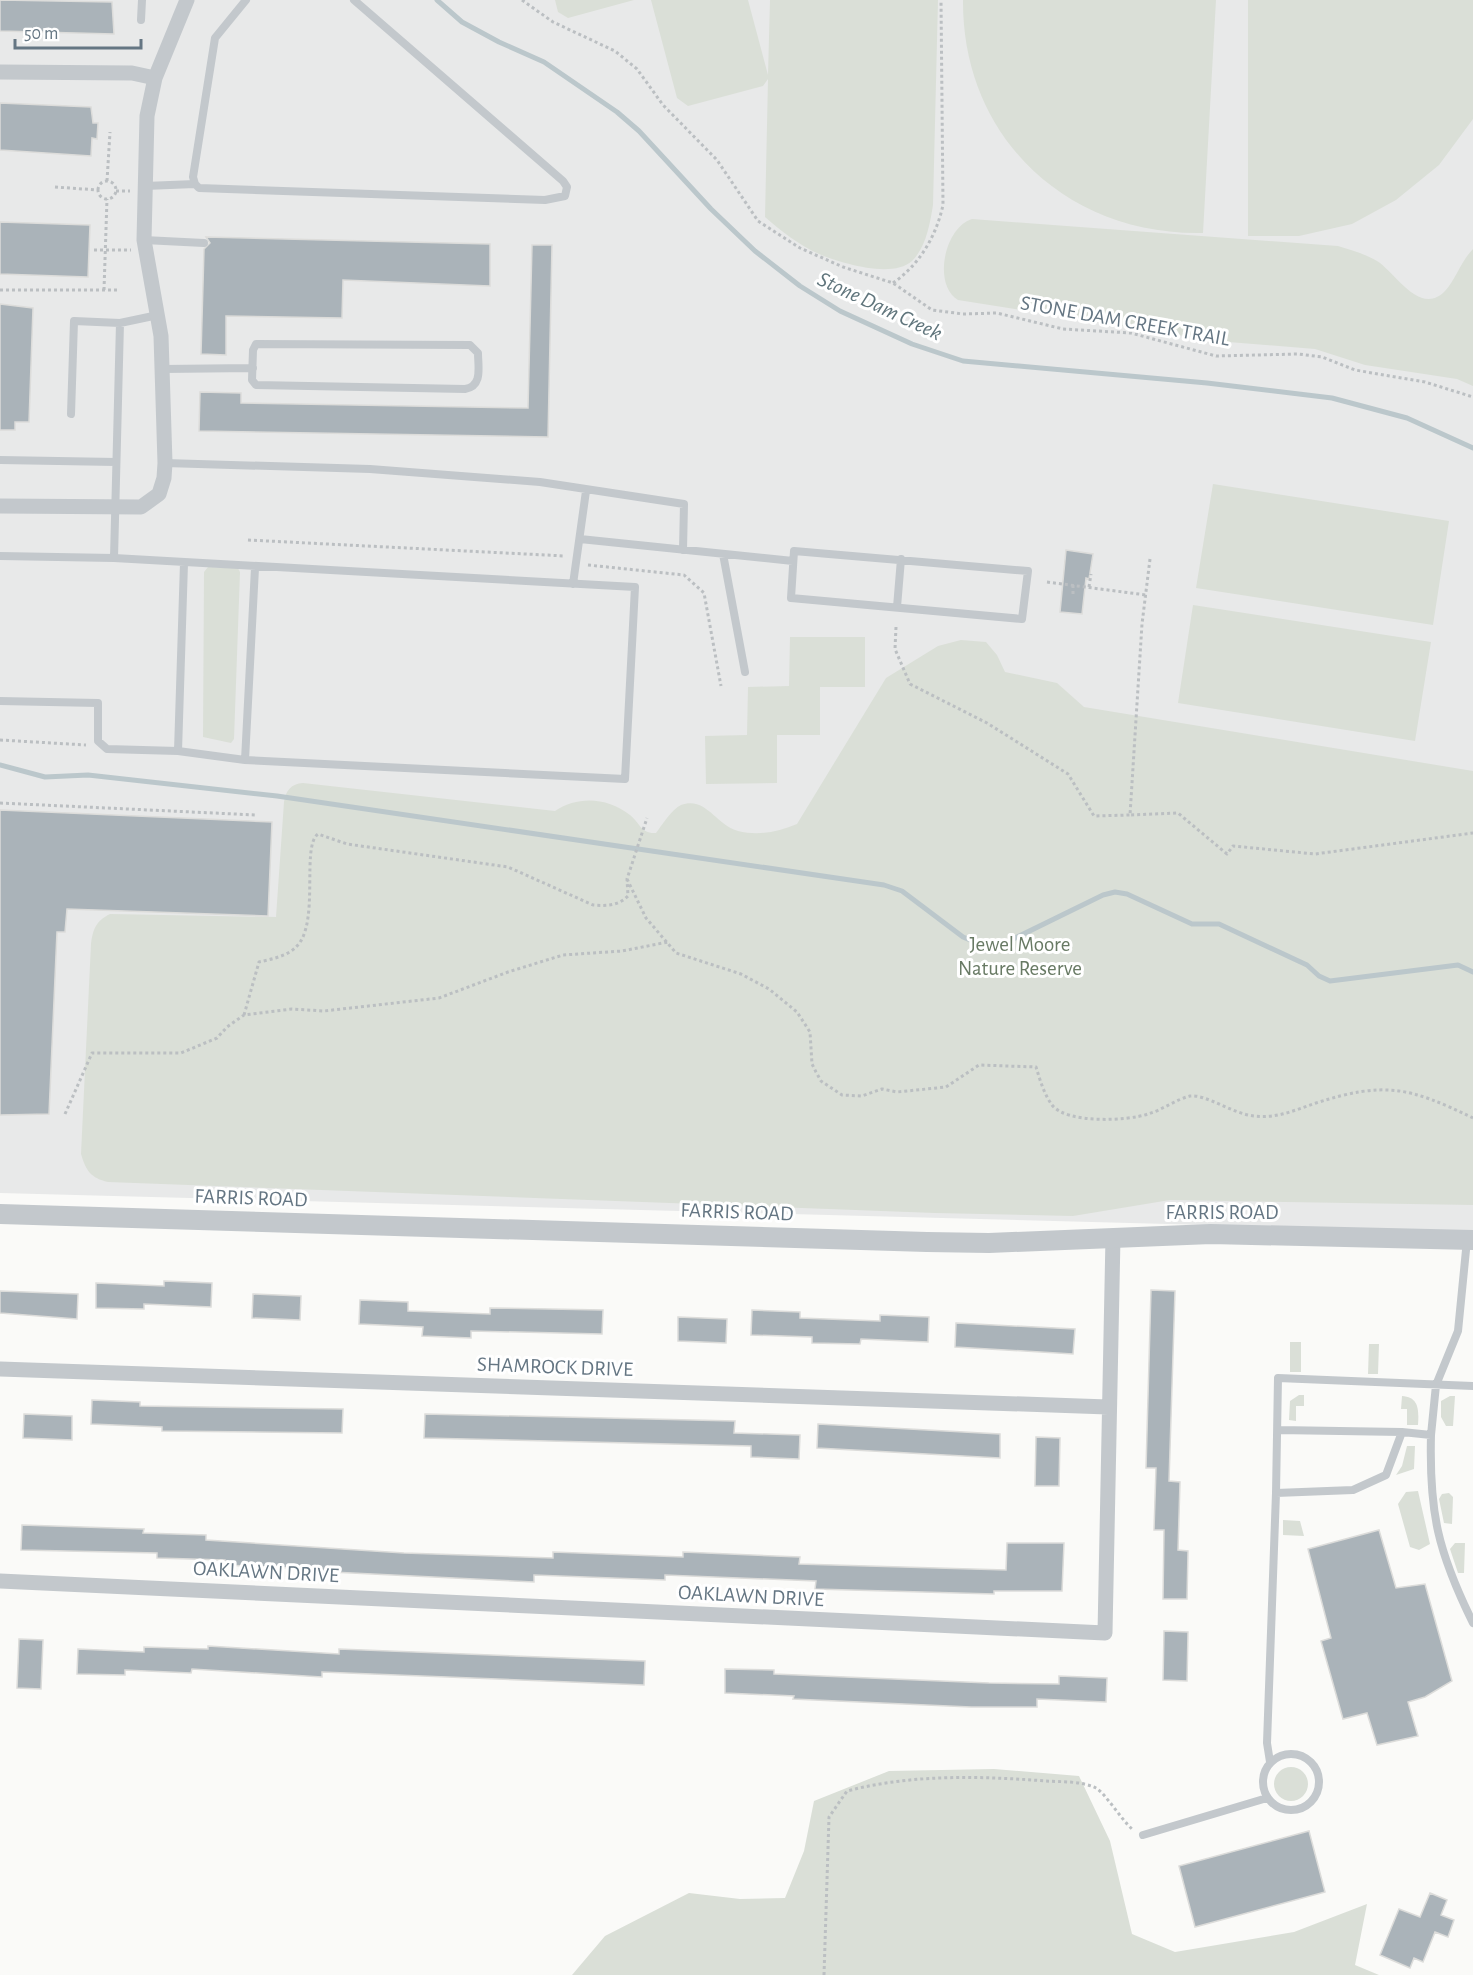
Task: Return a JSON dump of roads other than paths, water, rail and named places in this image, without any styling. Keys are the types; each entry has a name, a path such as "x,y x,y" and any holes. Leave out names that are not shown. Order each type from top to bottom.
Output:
{"street":[{"path":"0,506 141,507 154,500 162,486 165,463 163,369 158,315 140,245 146,186 147,116 155,78 187,0"},
{"path":"0,72 132,73 155,78"},
{"name":"FARRIS ROAD","path":"0,1214 927,1242 989,1243 1211,1234 1470,1240"},
{"name":"OAKLAWN DRIVE","path":"0,1581 1105,1633 1113,1237"},
{"name":"SHAMROCK DRIVE","path":"0,1369 1108,1407"}],"lane":[{"path":"141,0 141,20"},
{"path":"195,184 195,161 215,38 246,0"},
{"path":"146,186 195,184 203,188 535,200 555,200 565,196 567,187 563,181 354,0"},
{"path":"140,245 204,243"},
{"path":"71,414 74,321 120,323 158,315"},
{"path":"114,558 120,323"},
{"path":"261,344 466,345 474,346 478,352 478,381 473,387 465,389 259,386 252,380 253,368 254,346 261,344"},
{"path":"163,369 253,368"},
{"path":"0,460 116,462"},
{"path":"165,463 370,469 540,482 586,491 684,504 683,550"},
{"path":"573,584 586,491"},
{"path":"580,538 794,561"},
{"path":"794,551 901,559 1028,571 1022,619 791,598 794,551"},
{"path":"723,554 745,672"},
{"path":"0,556 114,558 635,587 625,779 245,760 178,750 103,747 98,741 98,703 0,701"},
{"path":"897,607 901,559"},
{"path":"178,750 184,563"},
{"path":"245,760 255,567"},
{"path":"1470,1240 1458,1331 1436,1385 1431,1435 1430,1484 1437,1534 1446,1564 1473,1623"},
{"path":"1270,1762 1268,1743 1278,1378 1473,1386"},
{"path":"1278,1430 1402,1432 1431,1435"},
{"path":"1276,1493 1353,1490 1378,1479 1386,1475 1402,1432"},
{"path":"1281,1754 1301,1755 1315,1767 1319,1786 1311,1802 1295,1810 1278,1807 1268,1798 1262,1785 1263,1776 1270,1762 1281,1754"},
{"path":"1143,1835 1268,1798"}],"waterway":[{"name":"Stone Dam Creek","path":"437,0 462,22 544,62 617,112 639,131 711,209 755,251 800,286 840,311 912,344 963,361 1207,383 1332,398 1407,418 1473,448"},
{"path":"0,765 45,777 88,775 277,796 884,885 902,891 963,937 982,945 1003,944 1103,895 1115,892 1127,894 1192,924 1219,924 1307,965 1319,976 1330,981 1458,965 1473,972"}],"park label":[{"name":"Jewel Moore Nature Reserve","path":"1020,956"}]}
